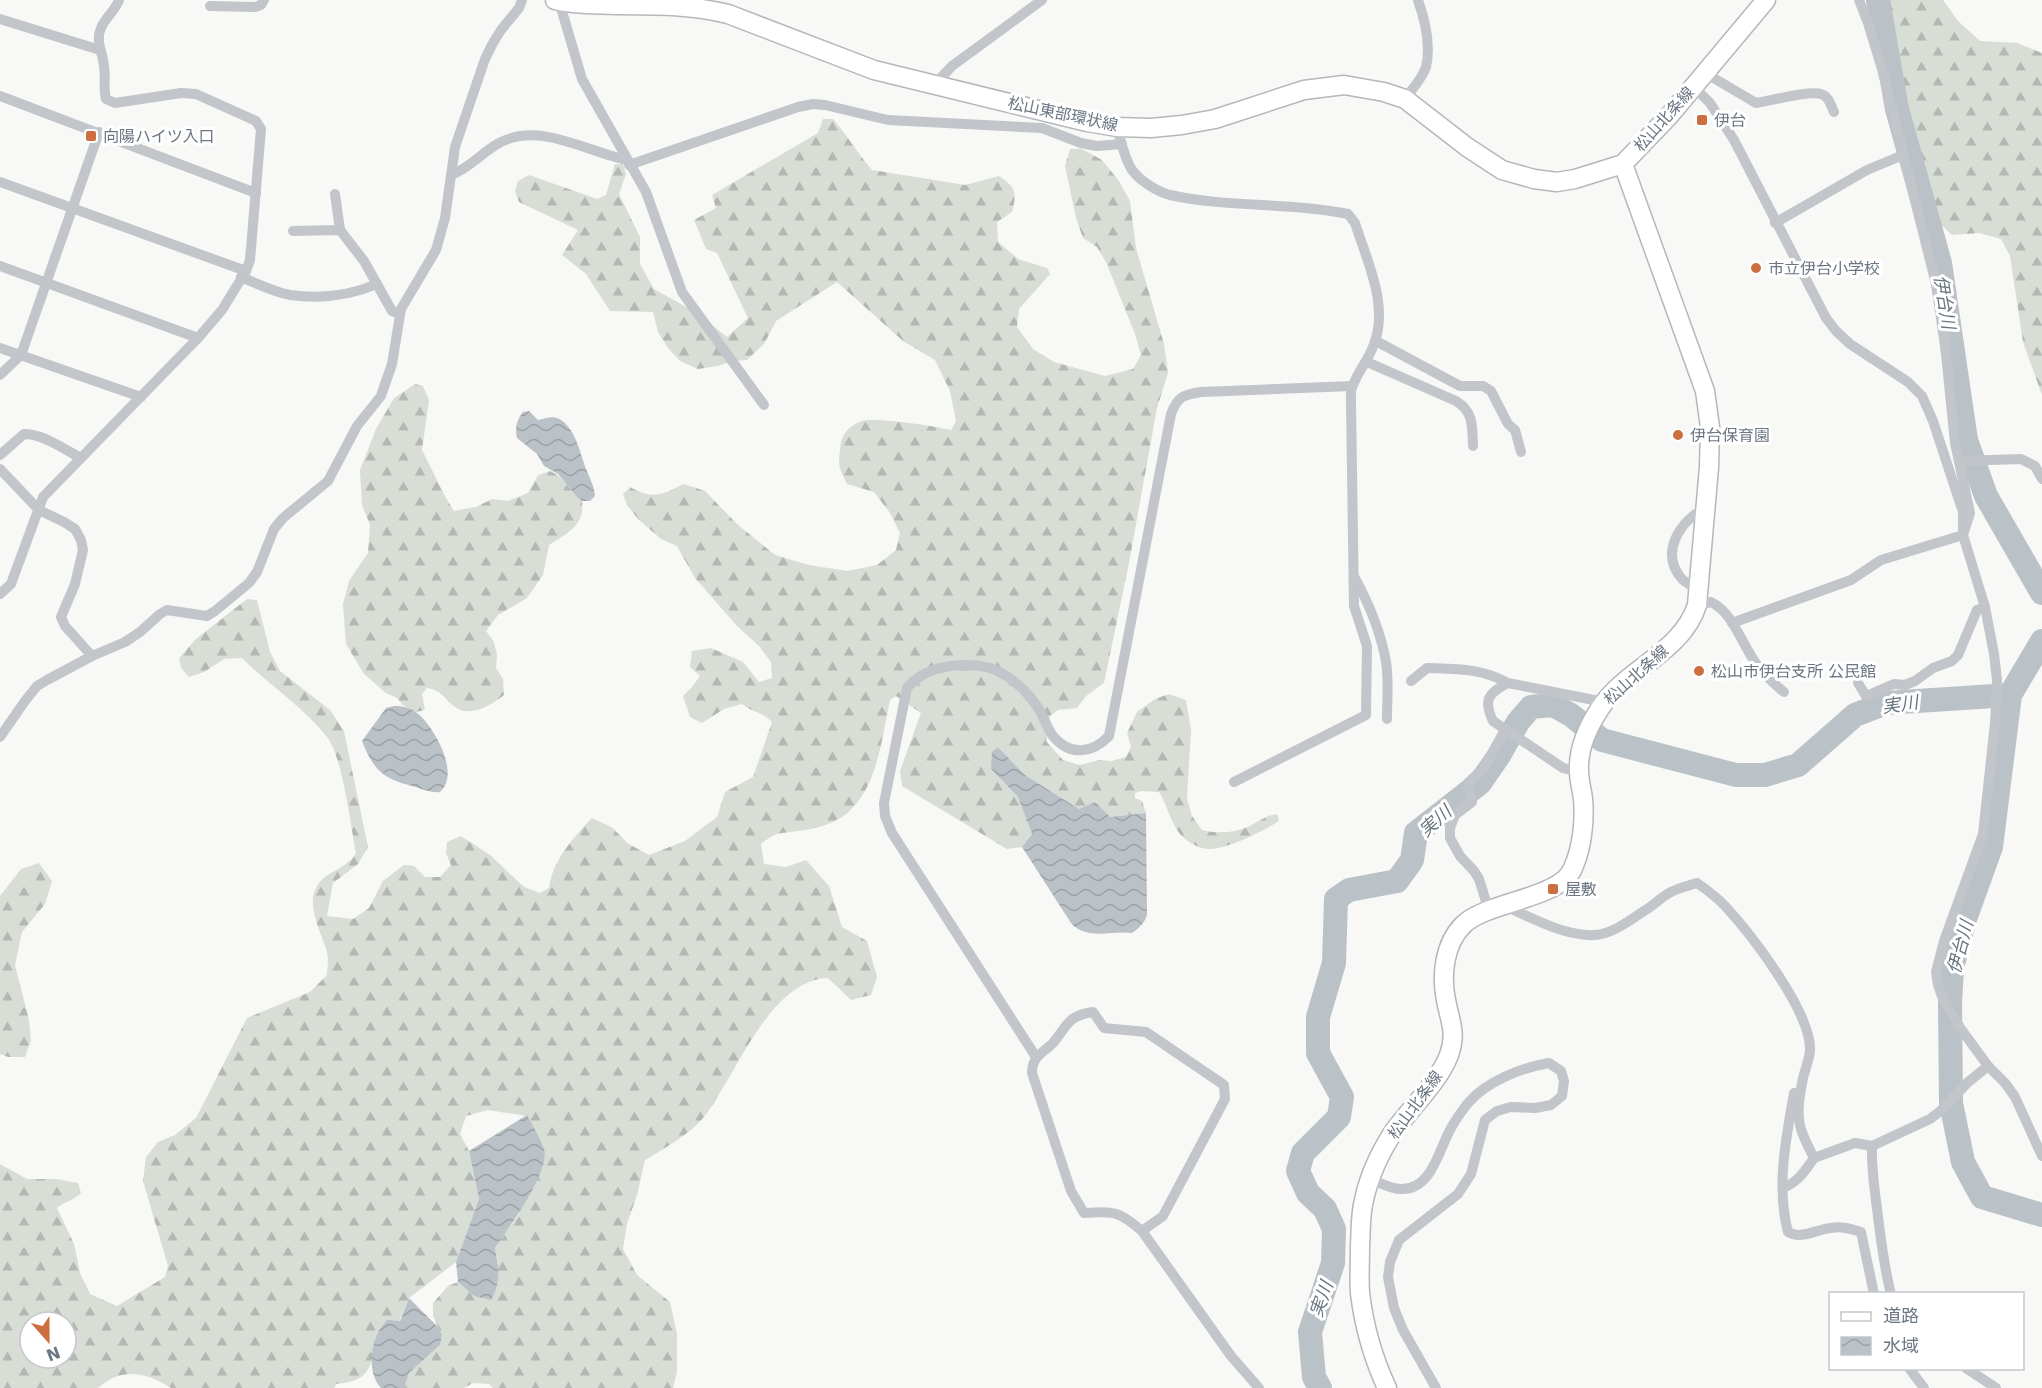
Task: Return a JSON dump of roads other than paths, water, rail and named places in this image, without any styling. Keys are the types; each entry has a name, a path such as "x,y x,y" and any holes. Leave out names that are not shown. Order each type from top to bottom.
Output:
{"main road":[{"name":"松山北条線","path":"1387,1388 1373,1353 1360,1291 1363,1200 1380,1155 1448,1057 1453,1038 1452,1019 1446,1001 1444,980 1446,957 1453,938 1464,924 1496,908 1542,892 1560,883 1573,871 1583,825 1583,801 1578,771 1583,743 1594,717 1617,688 1683,633 1692,619 1697,598 1709,467 1710,427 1705,392 1623,164 1669,116 1766,0"},
{"name":"松山東部環状線","path":"557,1 580,4 650,3 704,8 728,14 874,70 1087,122 1119,135 1215,119 1304,90 1344,85 1365,87 1405,99 1467,147 1502,170 1534,179 1557,182 1575,179 1623,164"}],"street":[{"path":"2,589 11,584 43,497 198,338 222,310 250,260 261,129 256,122 196,94 181,93 115,103 106,99 103,87 104,64 98,39 99,31 119,0"},
{"path":"210,6 255,7 264,0"},
{"path":"0,737 37,686 92,656 125,642 167,610 207,616 215,611 249,583 257,572 274,529 283,518 328,481 357,426 381,396 392,364 401,309 436,250 445,218 455,147 485,59 501,30 519,8 522,0"},
{"path":"935,84 952,66 1042,0"},
{"path":"1405,99 1426,67 1428,48 1425,22 1418,0"},
{"path":"1859,0 1871,32 1941,304 1954,443 1963,461 1970,513 1963,535"},
{"path":"557,1 582,79 646,192 682,292 764,405"},
{"path":"0,19 100,50"},
{"path":"1699,80 1756,103 1810,93 1821,94 1827,98 1834,112"},
{"path":"1699,80 1710,104 1734,140 1826,318 1850,344 1908,382 1922,396 1937,432 1963,512 1963,535 1985,607 1997,680 1995,730 1986,812 1977,852 1944,941 1936,972 1943,999 1988,1066 2015,1097 2042,1156"},
{"path":"0,96 256,193"},
{"path":"451,175 503,141 524,135 543,136 628,162 813,104 888,120 1042,128 1081,143 1097,146 1119,135 1132,171 1147,184 1168,194 1231,203 1330,210 1348,214 1355,223 1378,297 1379,326 1376,341 1367,362 1352,386 1354,606 1367,646 1366,715 1234,782"},
{"path":"0,375 21,355 99,132"},
{"path":"1775,223 1867,170 1903,155"},
{"path":"0,182 243,274 288,294 338,296 356,293 377,284"},
{"path":"335,194 340,230 364,261 392,311 400,314"},
{"path":"292,231 340,230"},
{"path":"0,266 198,338"},
{"path":"1376,341 1460,386 1483,386 1491,391 1508,424 1515,430 1521,452"},
{"path":"0,348 141,397"},
{"path":"1367,362 1456,400 1466,407 1471,418 1473,446"},
{"path":"1036,1057 904,853 885,816 886,795 907,688 915,679 941,667 985,666 1004,674 1020,687 1037,706 1054,738 1077,751 1088,750 1100,745 1109,736 1171,414 1176,402 1186,394 1201,392 1352,386"},
{"path":"0,455 24,434 31,434 44,438 81,458"},
{"path":"1963,461 2021,459 2031,463 2039,471 2042,479"},
{"path":"0,470 39,510 75,529 81,540 83,550 75,584 61,617 65,626 92,656"},
{"path":"1705,508 1693,514 1672,542 1671,554 1674,566 1697,598 1720,606 1755,662 1771,682 1785,692"},
{"path":"1732,623 1851,579 1881,560 1963,535"},
{"path":"1354,577 1366,599 1386,664 1388,719"},
{"path":"1858,683 1866,696 1894,684 1905,685 1915,681 1933,668 1952,661 1958,655 1977,610 1985,607"},
{"path":"1411,681 1427,668 1479,671 1508,683 1604,702"},
{"path":"1508,683 1491,694 1487,701 1493,721 1563,768 1578,771"},
{"path":"1510,733 1484,768 1468,783 1472,802 1455,815 1450,828 1450,838 1460,856 1474,871 1496,908 1573,933 1596,935 1616,929 1670,893 1697,883 1711,893 1726,907 1756,945 1792,996 1805,1027 1810,1051 1802,1080 1799,1106 1800,1127 1814,1158"},
{"path":"1142,1231 1163,1216 1225,1099 1224,1085 1146,1032 1104,1028 1094,1012 1085,1014 1068,1021 1051,1045 1043,1049 1032,1065 1032,1073 1071,1191 1084,1213 1108,1211 1124,1216 1142,1231 1230,1356 1259,1388"},
{"path":"1370,1179 1400,1189 1413,1187 1434,1167 1449,1132 1467,1104 1481,1090 1531,1066 1549,1063 1561,1071 1564,1081 1562,1096 1551,1105 1535,1108 1511,1107 1497,1111 1485,1120 1471,1174 1458,1194 1399,1240 1390,1262 1388,1277 1394,1308 1403,1330 1436,1388"},
{"path":"1783,1188 1801,1178 1814,1158 1855,1143 1872,1146 1930,1119 1988,1066"},
{"path":"1802,1080 1795,1089 1782,1165 1782,1211 1788,1232 1798,1236 1832,1227 1850,1228 1861,1232 1874,1292"},
{"path":"1872,1146 1871,1162 1875,1195 1891,1292"},
{"path":"1910,1370 1924,1388"},
{"path":"1969,1370 1996,1388"}],"water":[{"path":"529,411 538,420 557,418 573,433 594,489 595,496 590,501 582,501 577,497 558,474 544,466 537,454 517,438 516,428 519,418 523,412"},
{"path":"394,706 412,709 424,719 437,739 443,751 448,774 446,784 440,792 428,791 388,777 376,767 366,752 362,741 386,708"},
{"path":"998,747 1025,775 1079,809 1095,802 1110,817 1146,813 1147,915 1135,931 1100,934 1084,932 1071,923 1022,847 1032,834 1018,797 991,769 992,752"},
{"path":"527,1115 544,1149 541,1171 527,1200 495,1248 498,1275 491,1300 474,1296 458,1282 456,1262 479,1199 469,1151"},
{"path":"409,1298 438,1327 442,1335 440,1345 409,1373 404,1388 381,1388 374,1377 372,1357 374,1343 387,1320 400,1321"}],"waterway":[{"name":"伊台川","path":"1878,0 1897,109 1940,263 1966,440 1986,496 2042,593"},
{"name":"伊台川","path":"2042,641 2010,695 1991,847 1965,919 1952,968 1950,1004 1951,1103 1963,1162 1982,1197 2042,1215"},
{"name":"実川","path":"1320,1388 1314,1377 1310,1332 1333,1263 1334,1229 1325,1209 1308,1193 1298,1171 1303,1153 1339,1117 1342,1097 1318,1053 1318,1017 1334,963 1336,899 1349,890 1397,881 1412,860 1416,833 1480,783 1518,722 1531,707 1553,705 1571,715 1602,740 1736,775 1765,775 1798,765 1855,715 1886,703 2010,695"}],"place":[{"name":"伊台","path":"1702,120"},
{"name":"向陽ハイツ入口","path":"91,136"},
{"name":"市立伊台小学校","path":"1756,268"},
{"name":"伊台保育園","path":"1678,435"},
{"name":"松山市伊台支所 公民館","path":"1699,671"},
{"name":"屋敷","path":"1553,889"}]}
